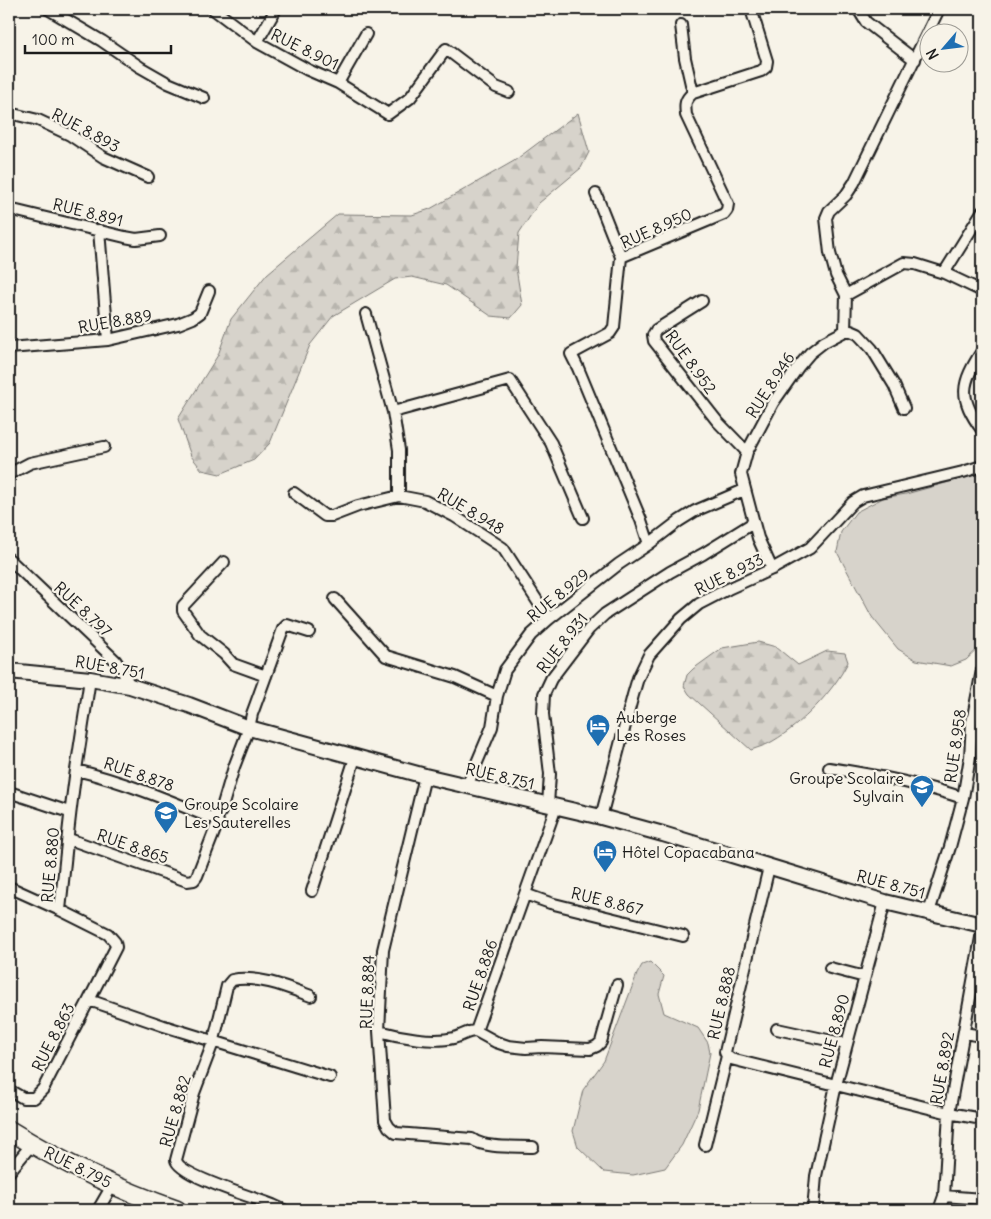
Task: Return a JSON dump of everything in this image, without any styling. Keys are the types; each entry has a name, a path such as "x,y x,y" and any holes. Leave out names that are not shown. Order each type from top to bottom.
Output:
{"highway":[{"name":"RUE 8.795","path":"9,1130 32,1144 113,1184 175,1210"}],"main road":[{"name":"RUE 8.751","path":"9,671 90,679 130,686 189,705 249,728 355,758 601,817 885,902 982,924"}],"street":[{"path":"48,9 168,83 204,98"},
{"name":"RUE 8.901","path":"213,9 257,42 308,70 338,83 366,34"},
{"path":"257,42 276,9"},
{"path":"681,25 685,58 693,93 761,71 766,67 767,61 751,9"},
{"path":"858,9 866,22 915,60"},
{"path":"904,408 894,385 872,348 858,334 851,330 846,331 846,295 834,268 826,218 829,211 846,195 854,183 939,9"},
{"path":"338,83 388,114 410,98 446,49 496,86 509,92"},
{"name":"RUE 8.950","path":"649,544 641,520 578,368 570,354 610,333 614,327 621,257 724,214 727,210 728,204 686,116 685,105 687,98 693,93"},
{"name":"RUE 8.893","path":"9,113 38,120 70,135 103,157 148,177"},
{"path":"596,194 621,257"},
{"name":"RUE 8.891","path":"9,208 136,239 160,236"},
{"path":"944,273 982,212"},
{"path":"99,230 108,340"},
{"path":"846,295 904,263 915,264 944,273 982,291"},
{"name":"RUE 8.889","path":"9,348 108,340 154,330 192,318 200,313 209,291"},
{"name":"RUE 8.952","path":"702,301 656,330 653,335 654,342 717,422 747,452"},
{"path":"294,493 325,516 332,516 358,506 399,496 399,450 394,412 366,314"},
{"name":"RUE 8.946","path":"772,569 758,538 744,490 741,474 747,452 773,403 799,366 810,353 824,342 846,331"},
{"path":"982,351 968,373 965,389 968,409 982,430"},
{"path":"394,412 510,380 551,443 583,518"},
{"path":"9,474 30,463 104,447"},
{"name":"RUE 8.933","path":"601,817 638,678 649,655 681,619 699,604 728,588 772,569 810,548 853,502 863,496 982,466"},
{"name":"RUE 8.929","path":"467,786 492,727 497,696 505,670 531,635 619,564 695,510 744,490"},
{"name":"RUE 8.948","path":"399,496 425,501 454,516 503,548 549,619"},
{"name":"RUE 8.931","path":"552,806 543,714 544,694 551,679 589,629 605,614 670,572 704,554 753,523"},
{"name":"RUE 8.797","path":"9,559 115,660 124,672 130,686"},
{"path":"224,562 183,606 183,611 200,634 233,664 266,676"},
{"path":"335,598 386,656 455,677 497,696"},
{"path":"217,817 221,811 252,714 284,626 287,625 310,632"},
{"name":"RUE 8.958","path":"929,912 950,847 963,798 970,757 972,722 982,670"},
{"path":"76,770 90,679"},
{"path":"312,891 355,758"},
{"path":"829,768 930,787 963,798"},
{"name":"RUE 8.880","path":"76,770 69,812 60,910 108,934 116,942 116,948 89,1000"},
{"name":"RUE 8.878","path":"76,770 101,776 157,795 210,817 217,817"},
{"name":"RUE 8.884","path":"424,776 383,950 380,1032 385,1120 389,1128 396,1133 472,1139 477,1143 487,1145 533,1146"},
{"path":"9,792 69,812"},
{"name":"RUE 8.886","path":"552,806 525,894 476,1031 508,1046 526,1048 590,1048 597,1046 601,1042 617,985"},
{"name":"RUE 8.865","path":"68,839 187,881 194,880 218,822 217,817"},
{"name":"RUE 8.888","path":"705,1145 769,867"},
{"path":"9,888 60,910"},
{"name":"RUE 8.867","path":"525,894 574,909 683,936"},
{"name":"RUE 8.890","path":"885,902 836,1085 949,1113 982,1119"},
{"name":"RUE 8.892","path":"939,1210 944,1196 949,1113 982,932"},
{"path":"830,968 864,976"},
{"path":"214,1040 227,986 232,980 241,978 261,980 311,996"},
{"name":"RUE 8.863","path":"9,1090 23,1098 34,1098 43,1089 89,1000 164,1026 330,1077"},
{"path":"777,1028 846,1044"},
{"path":"380,1032 414,1038 442,1040 455,1038 468,1031 476,1031"},
{"path":"964,1033 982,1036"},
{"name":"RUE 8.882","path":"214,1040 194,1093 176,1160 177,1164 181,1168 218,1186 284,1210"},
{"path":"726,1056 731,1059 836,1085 816,1176 814,1210"},
{"path":"9,1172 32,1144"},
{"path":"98,1210 113,1184"},
{"path":"944,1196 982,1198"}],"green space":[{"path":"578,113 589,152 581,168 539,203 519,233 516,268 522,305 511,318 491,316 446,285 412,277 395,279 333,316 310,345 270,443 254,460 220,474 202,470 191,456 178,419 218,355 231,319 267,274 338,214 412,215 430,209 514,161"},
{"path":"982,473 982,645 966,660 951,666 916,660 898,649 872,617 837,552 841,532 856,512 883,498 906,494"},
{"path":"758,642 776,647 798,665 827,651 845,653 848,662 826,696 805,717 773,741 751,750 689,694 684,686 687,675 693,669 722,648"},
{"path":"650,962 664,976 659,994 664,1013 698,1028 708,1043 710,1053 698,1110 682,1145 665,1168 633,1175 604,1172 578,1147 573,1131 583,1090 604,1061 637,974 642,965"}],"place":[{"name":"Auberge Les Roses","path":"598,747"},
{"name":"Groupe Scolaire Sylvain","path":"922,808"},
{"name":"Groupe Scolaire Les Sauterelles","path":"166,834"},
{"name":"Hôtel Copacabana","path":"605,873"}]}
